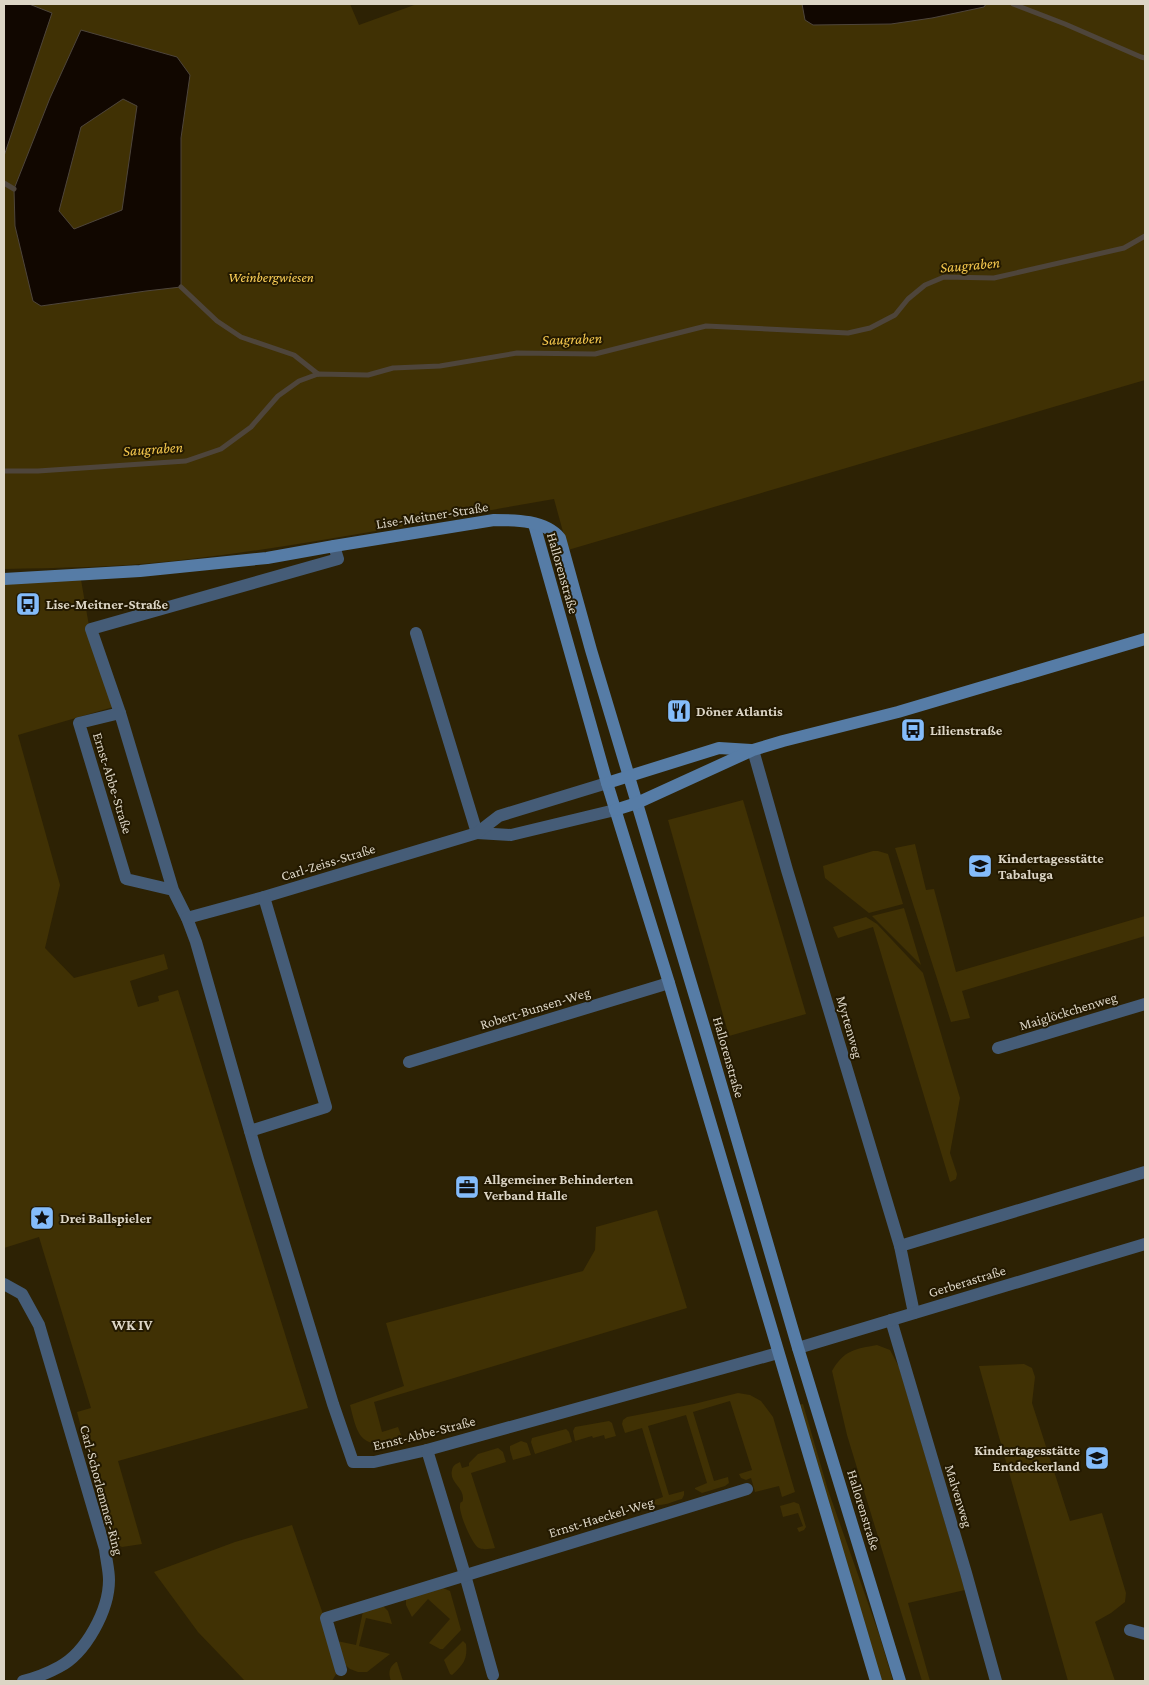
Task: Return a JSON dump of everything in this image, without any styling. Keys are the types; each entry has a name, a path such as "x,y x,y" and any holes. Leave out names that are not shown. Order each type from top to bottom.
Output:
{"street":[{"name":"Lise-Meitner-Straße","path":"4,579 159,569 267,558 494,520 534,524"},
{"name":"Hallorenstraße","path":"534,524 554,531 560,538 591,650 798,1348 900,1681"},
{"name":"Hallorenstraße","path":"534,524 607,783 669,984 876,1681"},
{"path":"120,713 91,629 338,560 334,546"},
{"path":"416,633 477,833"},
{"path":"615,810 637,803 753,750 898,712 1145,639"},
{"name":"Ernst-Abbe-Straße","path":"173,890 126,879 79,723 120,713 173,890 196,942 250,1131 352,1462 374,1462 427,1450 778,1353"},
{"path":"607,783 720,748 753,750"},
{"name":"Myrtenweg","path":"753,750 787,870 900,1246 914,1313"},
{"name":"Carl-Zeiss-Straße","path":"477,833 499,816 607,783"},
{"name":"Carl-Zeiss-Straße","path":"187,918 264,897 477,833 511,835 615,810"},
{"path":"250,1131 326,1107 264,897"},
{"name":"Robert-Bunsen-Weg","path":"409,1062 669,984"},
{"name":"Maiglöckchenweg","path":"998,1048 1145,1004"},
{"path":"900,1246 1145,1172"},
{"name":"Gerberastraße","path":"798,1348 1145,1244"},
{"name":"Carl-Schorlemmer-Ring","path":"4,1284 22,1294 39,1325 105,1549 109,1580 105,1604 98,1623 80,1650 60,1667 23,1681"},
{"name":"Malvenweg","path":"891,1320 996,1681"},
{"path":"778,1353 798,1348"},
{"path":"427,1450 493,1675"},
{"name":"Ernst-Haeckel-Weg","path":"341,1670 326,1618 747,1489"},
{"path":"1130,1630 1145,1634"}],"green space":[{"name":"Weinbergwiesen","path":"4,4 350,4 359,25 417,4 1145,4 1145,380 568,550 554,499 269,549 131,565 4,569"},
{"path":"80,574 89,626 113,707 18,735 60,885 45,948 74,978 164,954 168,969 130,981 138,1007 159,1001 158,996 178,990 308,1408 118,1461 142,1544 122,1547 111,1542 77,1412 91,1408 39,1237 4,1248 4,579"},
{"path":"743,800 806,1014 729,1036 668,820"},
{"path":"915,844 926,890 934,889 956,972 1145,916 1145,936 962,991 970,1018 951,1022 895,848"},
{"path":"873,851 888,854 903,904 869,913 825,878 823,866"},
{"path":"904,908 921,965 872,916"},
{"path":"866,917 877,924 923,973 960,1098 950,1153 957,1174 956,1179 950,1182 873,927 838,938 833,927"},
{"path":"657,1210 687,1308 374,1402 382,1432 398,1427 403,1440 379,1443 365,1440 360,1435 356,1428 350,1405 404,1386 386,1323 583,1271 595,1250 596,1227"},
{"path":"877,1345 890,1350 899,1367 965,1590 908,1603 930,1681 922,1681 847,1435 832,1371 841,1359 851,1352"},
{"path":"1024,1364 1032,1368 1035,1377 1032,1403 1070,1521 1102,1513 1126,1593 1125,1602 1095,1622 1115,1681 1068,1681 979,1366"},
{"path":"738,1393 750,1395 761,1401 773,1417 795,1492 782,1497 779,1486 755,1492 751,1478 746,1480 741,1478 739,1474 752,1470 730,1401 693,1412 714,1481 728,1477 729,1483 702,1493 695,1489 707,1483 686,1415 648,1426 669,1495 684,1491 682,1499 661,1505 649,1502 663,1497 642,1428 625,1433 622,1424 623,1420 627,1417"},
{"path":"803,1404 828,1490 879,1634 893,1681 881,1681 798,1405"},
{"path":"609,1421 612,1423 616,1436 605,1439 604,1435 593,1438 592,1436 575,1441 573,1431 575,1427"},
{"path":"566,1429 572,1442 535,1454 531,1442 532,1438"},
{"path":"521,1441 527,1443 531,1455 513,1460 510,1446"},
{"path":"498,1448 503,1452 506,1462 471,1473 495,1548 482,1549 476,1546 464,1522 460,1510 460,1503 463,1500 462,1494 452,1478 452,1470 460,1462 462,1468 469,1466 469,1463 478,1454"},
{"path":"794,1502 799,1504 806,1527 799,1532 797,1528 803,1526 798,1513 783,1517 780,1506"},
{"path":"292,1525 324,1617 338,1671 332,1681 245,1681 198,1632 154,1572 235,1542"},
{"path":"443,1588 450,1591 461,1630 443,1649 440,1649 429,1643 450,1619 428,1599 412,1617 406,1605 406,1599"},
{"path":"383,1606 388,1611 392,1624 366,1618 359,1646 390,1654 367,1672 358,1672 350,1669 344,1664 337,1641 356,1645 363,1611"},
{"path":"463,1641 466,1644 465,1658 462,1665 452,1675 444,1660"},
{"path":"396,1662 403,1681 391,1681 390,1670"}],"shaded area":[{"path":"4,4 29,4 52,13 4,156"},
{"path":"802,4 986,4 984,7 932,18 891,24 813,25 805,20"},
{"path":"81,30 177,57 190,75 181,138 181,287 41,306 33,301 15,226 14,189 50,98","holes":["123,99 137,106 122,210 74,229 59,211 81,127"]}],"waterway":[{"path":"1013,4 1145,58"},
{"path":"4,183 14,189"},
{"name":"Saugraben","path":"4,471 38,471 186,461 221,449 251,427 278,396 299,381 318,374 368,375 393,368 440,366 517,353 595,354 706,326 848,333 870,328 895,315 908,299 925,285 944,277 994,278 1124,248 1145,236"},
{"path":"181,287 217,321 241,337 294,355 318,374"}],"place":[{"name":"Lise-Meitner-Straße","path":"28,604"},
{"name":"Döner Atlantis","path":"679,711"},
{"name":"Lilienstraße","path":"913,730"},
{"name":"Kindertagesstätte Tabaluga","path":"980,866"},
{"name":"Allgemeiner Behinderten Verband Halle","path":"467,1187"},
{"name":"Drei Ballspieler","path":"42,1218"},
{"name":"Kindertagesstätte Entdeckerland","path":"1097,1458"}],"district":[{"name":"WK IV","path":"132,1325"}]}
